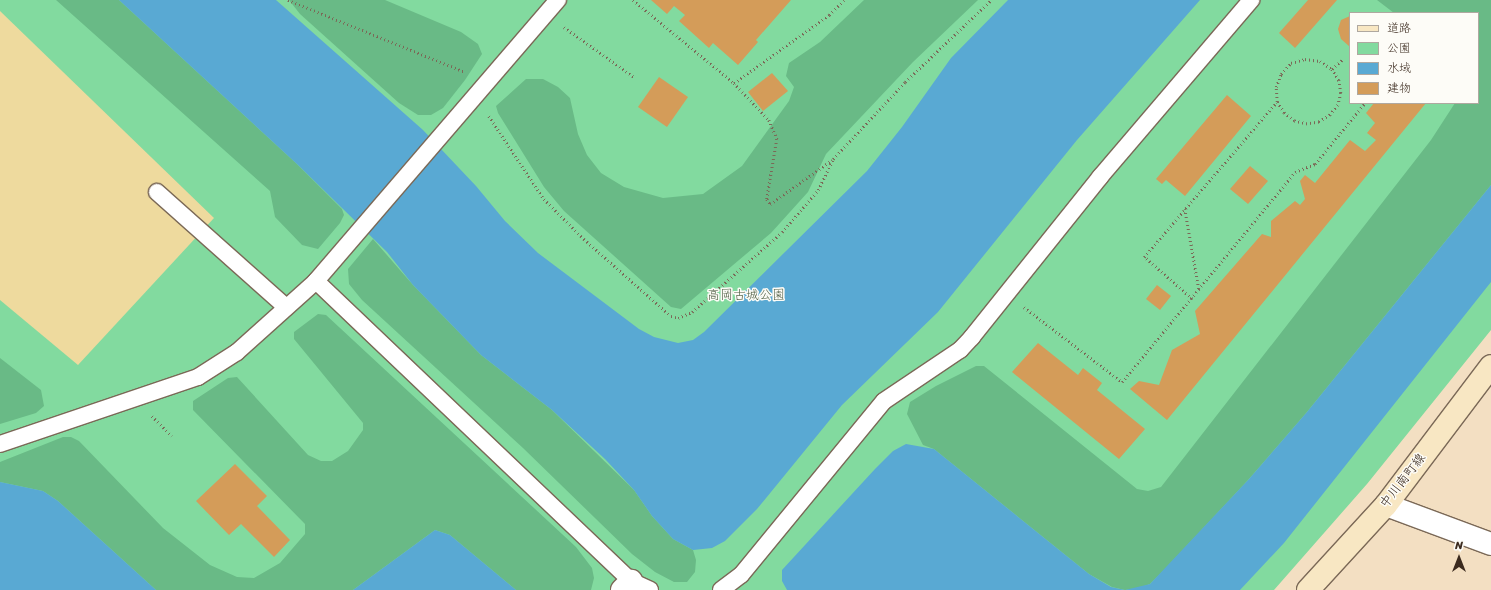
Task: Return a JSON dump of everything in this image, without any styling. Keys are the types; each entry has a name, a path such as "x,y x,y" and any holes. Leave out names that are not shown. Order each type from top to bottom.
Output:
{"main road":[{"name":"中川南町線","path":"1308,590 1386,505 1491,366"}],"street":[{"path":"1386,505 1491,544"}],"lane":[{"path":"0,444 198,377 237,352 316,281 558,0"},
{"path":"721,590 740,575 884,400 960,350 972,337 1100,177 1251,0"},
{"path":"157,192 286,308"},
{"path":"316,281 626,585 650,590"}],"path":[{"path":"288,0 487,82"},
{"path":"633,0 734,83 769,120 777,139 767,200 770,204 833,159 905,82 991,0"},
{"path":"734,83 829,15 844,0"},
{"path":"546,14 634,77"},
{"path":"1305,59 1320,61 1332,69 1339,80 1341,93 1338,105 1330,115 1319,122 1307,124 1294,121 1284,113 1277,102 1276,87 1281,74 1291,63 1305,59"},
{"path":"1332,69 1342,59"},
{"path":"475,98 501,132 544,198 584,239 671,316 678,318 692,312 782,232 818,190 833,159"},
{"path":"1192,299 1144,257 1277,102"},
{"path":"1022,306 1122,382 1296,172 1315,164 1364,104"},
{"path":"1184,209 1199,290"}],"green space":[{"name":"高岡古城公園","path":"0,0 1491,0 1491,330 1367,484 1274,590 0,590"},
{"path":"56,0 119,0 298,165 342,209 344,215 340,223 318,249 302,245 275,217 270,191"},
{"path":"289,0 385,0 461,32 478,44 482,54 465,80 443,108 431,115 418,115 399,103 300,14"},
{"path":"864,0 978,0 913,62 826,154 808,192 771,233 681,309 671,307 564,211 544,187 498,113 496,106 526,79 543,79 558,87 570,98 578,134 587,155 601,173 624,187 663,198 703,194 742,166 789,101 794,87 786,76 789,63 820,42"},
{"path":"1377,0 1491,0 1491,185 1307,412 1249,479 1168,566 1150,584 1139,588 1125,590 1112,587 1089,574 934,449 923,445 907,414 910,402 936,386 976,366 984,366 1137,489 1148,491 1161,487 1431,140 1454,104 1479,104 1479,12 1393,12"},
{"path":"373,239 413,285 481,355 552,410 634,490 652,516 673,539 693,550 696,560 695,572 687,582 674,582 655,572 632,554 523,448 362,300 349,284 348,269"},
{"path":"318,314 326,315 576,547 592,568 594,578 591,590 516,590 450,535 435,530 353,590 156,590 58,501 43,491 0,482 0,462 63,437 71,437 79,441 163,528 210,565 237,577 254,578 280,563 305,534 305,524 193,410 193,401 228,378 237,377 308,455 321,461 332,461 348,451 363,430 363,423 294,339 294,332"},
{"path":"0,358 41,390 44,406 36,413 0,424"}],"sand":[{"path":"0,11 214,218 78,365 0,300"}],"water":[{"path":"119,0 276,0 423,130 476,186 505,221 538,253 639,329 654,337 678,343 693,340 704,332 867,171 902,127 951,58 1008,0 1200,0 1077,140 938,312 842,405 757,509 725,541 712,548 693,550 673,539 652,516 634,490 605,459 552,410 481,355 413,285 387,252 298,165"},
{"path":"1491,185 1491,282 1284,543 1240,590 1125,590 1150,584 1249,479 1307,412"},
{"path":"906,444 934,449 1089,574 1111,587 1125,590 787,590 782,581 782,570 875,469 893,451"},
{"path":"0,482 43,491 58,501 156,590 0,590"},
{"path":"435,530 450,535 516,590 353,590"}],"building":[{"path":"651,0 791,0 756,40 758,42 738,65 713,43 709,48 679,21 685,15 674,6 667,14"},
{"path":"1308,0 1337,0 1295,48 1279,33"},
{"path":"1349,16 1349,46 1341,39 1338,29 1341,20"},
{"path":"772,73 788,91 763,111 748,92"},
{"path":"659,77 688,97 667,127 638,107"},
{"path":"1227,95 1251,116 1185,196 1166,180 1162,184 1156,179"},
{"path":"1373,104 1425,104 1167,420 1130,389 1139,381 1159,385 1172,350 1200,334 1195,311 1262,234 1271,237 1271,221 1295,201 1300,205 1305,199 1300,181 1305,175 1315,183 1350,140 1365,151 1376,140 1367,133 1375,123 1366,113"},
{"path":"1250,166 1268,181 1248,204 1230,189"},
{"path":"1157,285 1171,296 1160,310 1146,299"},
{"path":"1038,343 1078,375 1083,368 1102,383 1097,390 1145,429 1119,459 1012,372"},
{"path":"235,464 267,496 257,506 290,540 274,557 241,524 229,535 196,501"}]}
